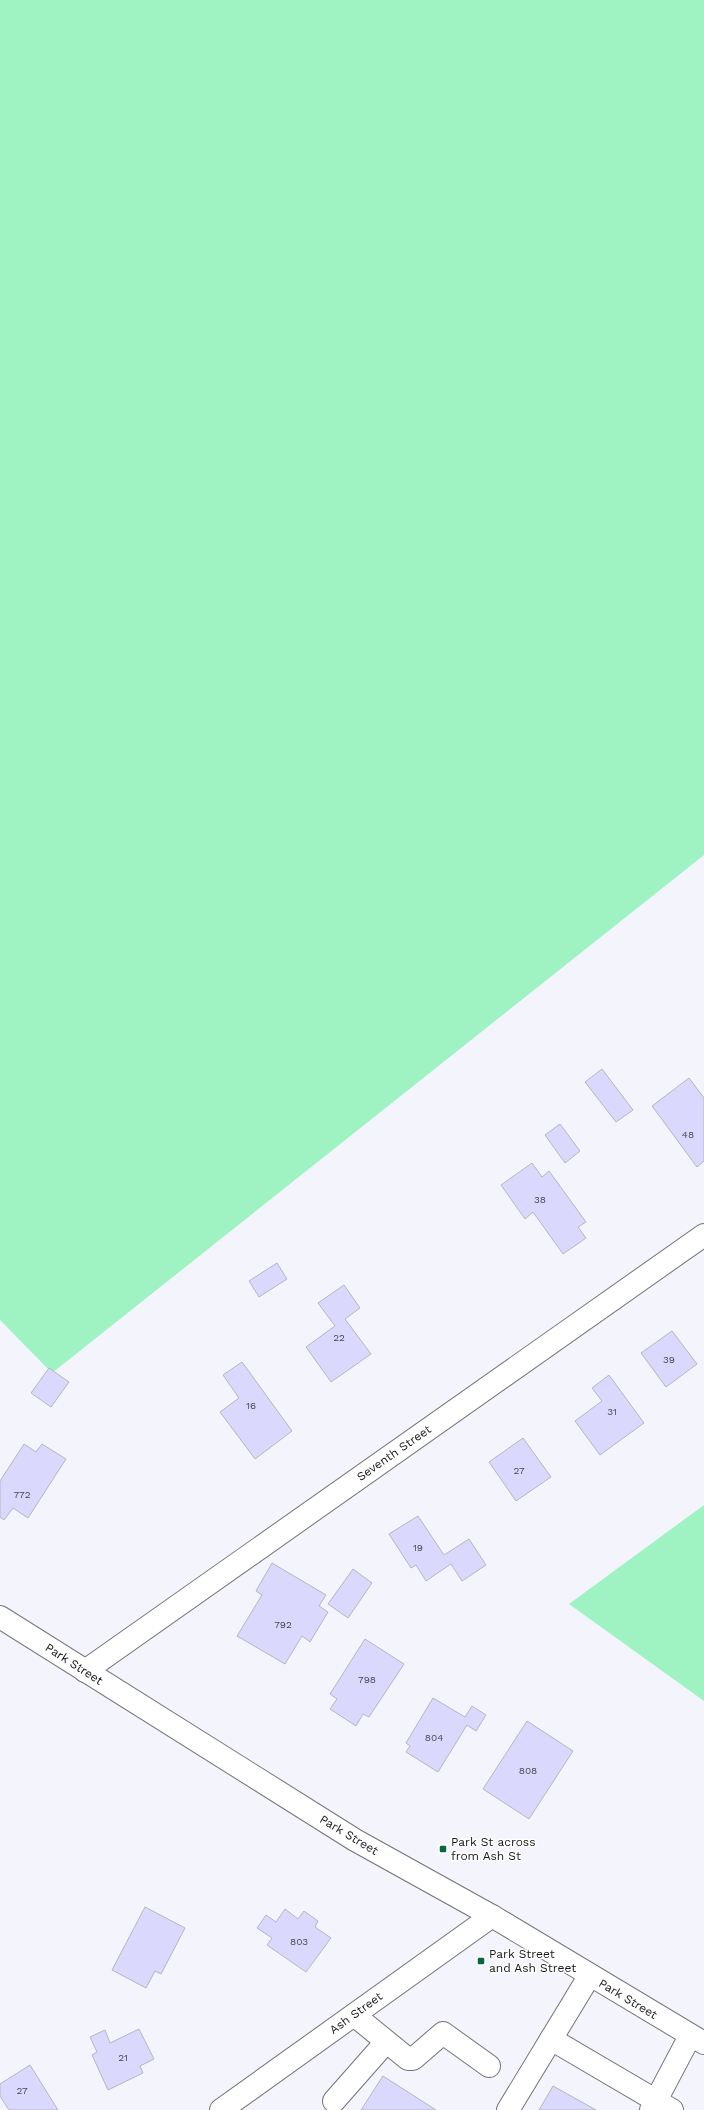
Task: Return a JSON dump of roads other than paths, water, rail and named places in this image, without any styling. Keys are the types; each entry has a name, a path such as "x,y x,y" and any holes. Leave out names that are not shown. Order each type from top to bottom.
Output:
{"street":[{"name":"Seventh Street","path":"85,1671 704,1235"},
{"name":"Park Street","path":"0,1616 355,1840 492,1916 697,2039"},
{"name":"Ash Street","path":"221,2110 492,1916"},
{"path":"508,2110 590,1975"},
{"path":"354,2015 408,2060 413,2060 443,2033 489,2066"},
{"path":"551,2039 660,2107 697,2039"},
{"path":"334,2101 386,2042"}],"place":[{"name":"Park St across from Ash St","path":"443,1849"},
{"name":"Park Street and Ash Street","path":"481,1961"}]}
